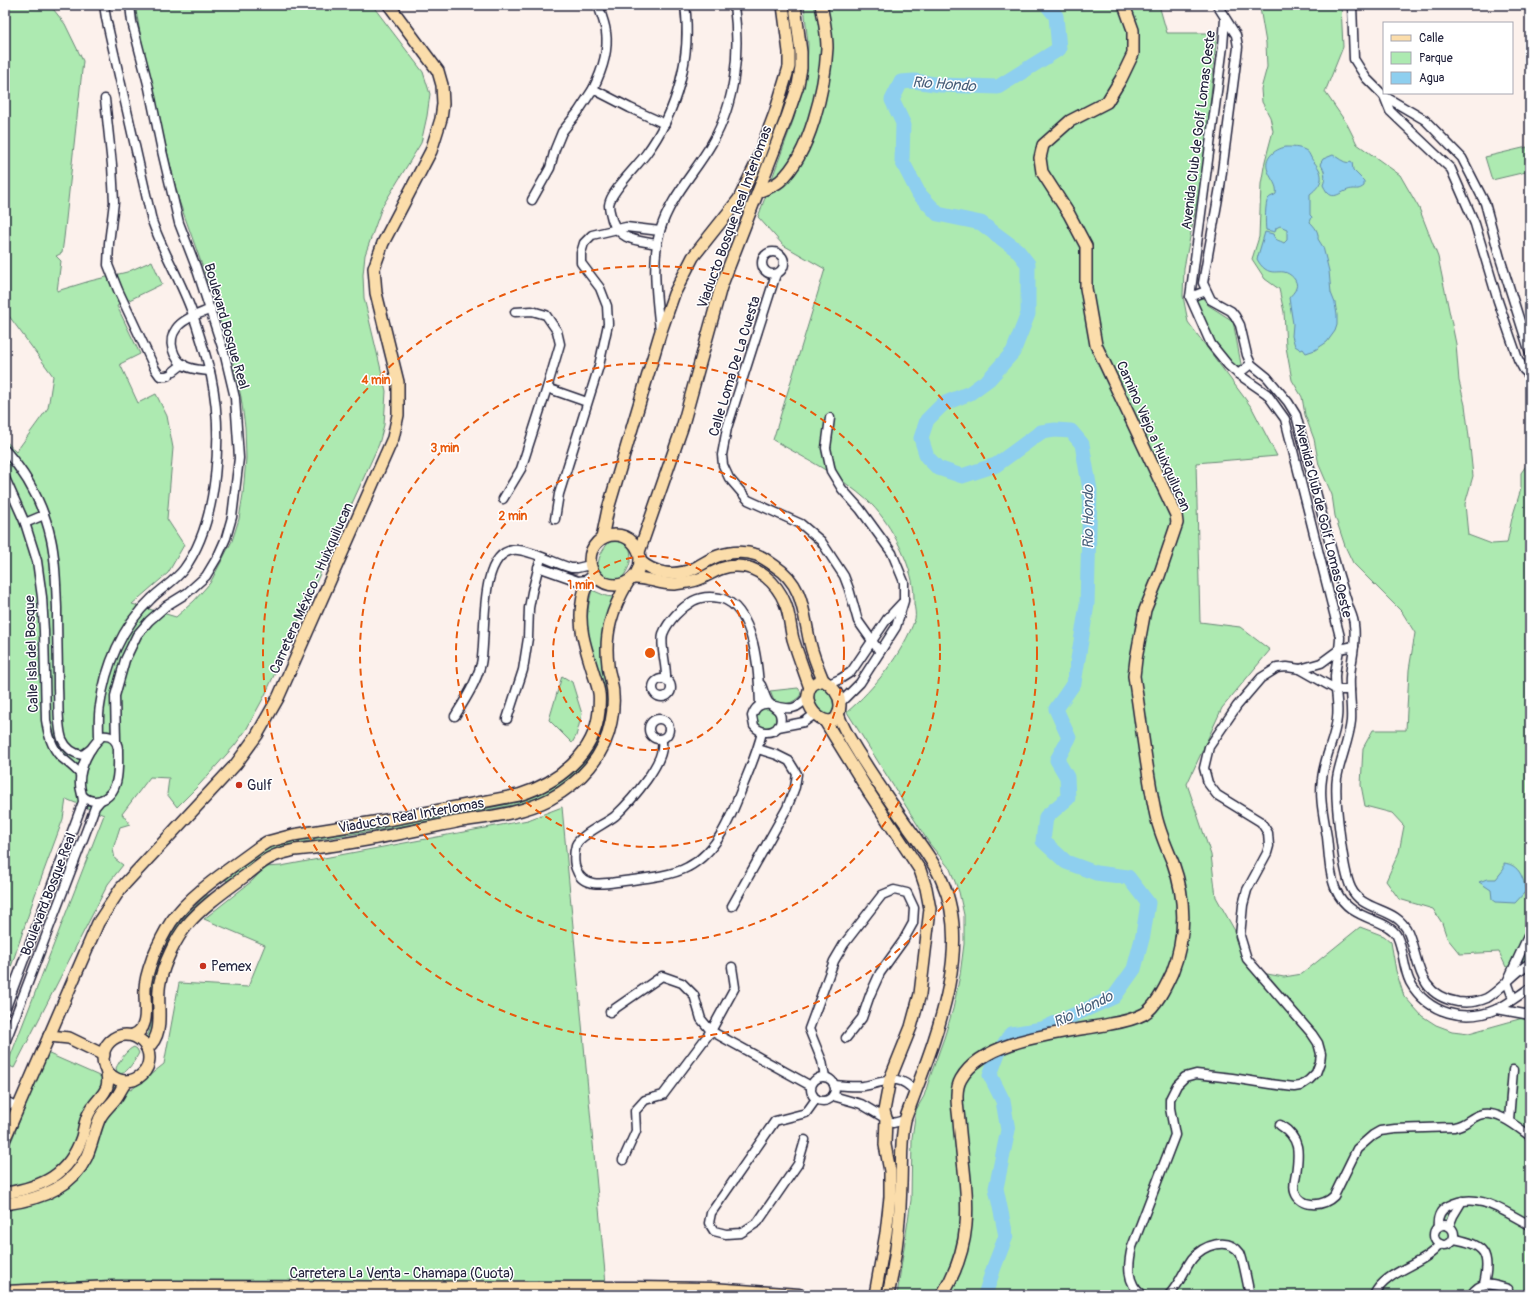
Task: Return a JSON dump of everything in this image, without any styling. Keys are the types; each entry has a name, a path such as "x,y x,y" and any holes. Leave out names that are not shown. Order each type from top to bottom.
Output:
{"highway":[{"name":"Carretera La Venta - Chamapa (Cuota)","path":"5,1292 112,1287 637,1288 718,1289 799,1295"}],"main road":[{"name":"Carretera México - Huixquilucan","path":"5,1138 98,923 121,888 236,764 257,735 278,698 393,438 398,415 398,382 376,294 374,268 383,243 431,151 441,119 443,104 442,85 438,71 389,5"},
{"name":"Viaducto Bosque Real Interlomas","path":"602,538 608,509 660,334 674,294 693,258 739,199 755,166 775,113 789,66 789,52 783,5"},
{"name":"Viaducto Bosque Real Interlomas","path":"639,556 682,428 721,287 787,117 798,84 801,68 801,52 795,5"},
{"path":"758,192 779,182 792,168 802,152 817,109 823,83 827,47 826,30 821,5"},
{"name":"Camino Viejo a Huixquilucan","path":"942,1295 951,1280 957,1265 967,1223 967,1198 960,1132 958,1091 960,1081 967,1069 987,1054 1008,1045 1052,1034 1133,1019 1145,1014 1154,1005 1171,974 1180,949 1183,932 1182,900 1173,864 1155,814 1134,676 1146,610 1177,523 1176,515 1096,345 1086,288 1086,246 1069,214 1042,172 1040,158 1043,145 1070,121 1106,102 1121,79 1133,54 1133,30 1124,5"},
{"path":"613,534 624,536 633,542 639,556 644,565 665,573 680,573 692,569 717,556 744,552 757,555 781,570 797,590 801,601 813,654 826,682 838,695 840,703 838,714 834,720 825,721 820,719 810,706 809,692 796,648 786,604 780,592 771,581 760,572 746,566 735,566 712,571 699,579 674,584 644,578 631,580 624,584 614,586 604,583 593,572 589,557 596,542 613,534"},
{"path":"631,580 637,572 639,556"},
{"name":"Viaducto Real Interlomas","path":"133,1035 139,1034 142,1029 146,1017 146,977 153,957 171,923 184,907 202,890 258,847 267,842 293,835 393,819 519,795 531,791 555,778 576,760 591,741 598,716 600,693 582,636 581,622 581,609 584,591 593,572"},
{"name":"Viaducto Real Interlomas","path":"147,1048 152,1044 156,1036 159,1020 158,992 160,982 166,964 182,932 188,924 211,902 266,860 276,855 295,850 395,834 523,810 549,800 575,782 596,760 603,749 608,735 612,720 613,694 608,666 606,640 611,618 620,595 631,580"},
{"path":"809,692 813,684 826,682"},
{"path":"838,714 842,727 869,771 931,861 942,880 954,921 953,947 946,1000 938,1029 905,1120 901,1146 900,1214 894,1264 888,1295"},
{"path":"825,721 870,794 920,870 926,888 930,909 920,994 910,1027 890,1079 884,1111 886,1118 885,1145 890,1171 890,1196 875,1295"},
{"path":"5,1193 26,1189 46,1182 58,1174 69,1163 82,1136 89,1113 108,1087 108,1075 105,1067 104,1055 106,1048 110,1042 117,1037 133,1035 142,1041 147,1048 149,1059 146,1070 138,1077 127,1081 122,1086 117,1096 99,1118 93,1140 85,1159 74,1175 61,1186 40,1197 5,1204"},
{"path":"49,1036 69,1038 104,1055"},
{"path":"105,1067 114,1077 127,1081"}],"street":[{"name":"Boulevard Bosque Real","path":"99,739 100,707 107,673 118,646 132,619 151,599 184,569 198,545 206,522 217,456 217,417 210,371 193,317 178,279 156,234 152,221 107,25 104,5"},
{"name":"Boulevard Bosque Real","path":"5,1043 90,820 101,800 107,798 116,786 118,774 118,749 116,741 115,696 125,660 137,636 149,621 166,606 187,593 206,576 218,556 226,538 232,517 239,458 235,398 225,356 211,309 178,223 149,88 132,22 130,5"},
{"path":"657,244 624,236 616,229 609,206 610,199 645,155 665,124 682,76 687,35 685,5"},
{"path":"660,334 656,295 657,244 668,209 712,144 724,114 737,56 737,31 734,5"},
{"path":"1217,5 1225,19"},
{"path":"1352,5 1354,60 1366,78 1384,96 1425,120 1462,158 1485,203 1500,258 1530,353"},
{"path":"532,200 550,168 555,149 562,132 578,112 602,72 606,55 606,32 600,8"},
{"name":"Avenida Club de Golf Lomas Oeste","path":"1206,291 1203,283 1220,187 1238,47 1236,35 1225,19"},
{"name":"Avenida Club de Golf Lomas Oeste","path":"1225,19 1223,46 1190,297 1211,344 1228,365 1238,374 1267,394 1285,419 1340,637 1340,649 1335,676 1338,717 1321,780 1321,798 1332,875 1336,890 1344,903 1352,910 1390,928 1394,932 1400,943 1410,982 1424,1000 1443,1012 1455,1015 1475,1015 1497,1009 1530,988"},
{"path":"593,89 665,124"},
{"path":"1384,96 1390,110 1451,169 1475,224 1498,301 1518,359 1524,370 1530,376"},
{"path":"105,100 112,165 114,202 108,265 155,369 160,376 166,376 172,373 183,364"},
{"path":"555,519 559,494 604,347 608,324 607,306 600,288 581,263 581,253 584,243 592,235 616,229 632,227 660,231"},
{"name":"Calle Loma De La Cuesta","path":"776,274 727,428 722,455 723,465 729,478 748,500 801,524 821,542 844,576 858,621 880,652"},
{"path":"1190,297 1206,291 1211,300 1231,311 1236,316 1251,364 1238,374"},
{"path":"210,371 194,369 178,361 171,345 172,336 176,328 182,322 211,309"},
{"path":"503,499 521,470 560,344 557,331 546,315 532,311 515,312"},
{"name":"Avenida Club de Golf Lomas Oeste","path":"1251,364 1267,376 1296,414 1335,564 1354,625 1354,646 1350,690 1352,709 1350,731 1336,780 1336,795 1346,874 1351,888 1354,894 1363,902 1390,913 1400,920 1407,930 1424,981 1434,992 1442,996 1457,1001 1474,1002 1485,999 1523,967 1530,963"},
{"path":"547,388 587,402"},
{"path":"830,418 826,448 831,471 842,489 860,509 892,553 904,582 904,601 896,627 860,683 840,703"},
{"name":"Calle Isla del Bosque","path":"5,450 37,497 51,538 54,558 60,727 62,740 69,749 77,754 83,755 91,749"},
{"name":"Calle Isla del Bosque","path":"5,478 25,523 37,561 42,597 46,720 49,736 54,748 61,757 71,764 80,774"},
{"path":"25,523 44,515"},
{"path":"454,716 469,694 481,664 485,605 490,574 494,564 506,551 514,550 526,552 571,568 593,572 586,580 578,581 538,567"},
{"path":"507,719 523,670 528,643 529,608 538,567 542,558"},
{"path":"666,680 666,669 662,645 663,635 668,624 691,602 698,598 708,596 723,599 738,608 747,623 753,644 759,679 760,705"},
{"path":"826,682 840,679 851,672 887,619 904,601"},
{"path":"1300,669 1321,663 1340,649 1354,646"},
{"path":"1142,1295 1136,1291 1131,1281 1129,1260 1135,1240 1175,1135 1170,1108 1170,1099 1177,1085 1185,1077 1196,1074 1294,1087 1300,1086 1310,1080 1316,1073 1321,1054 1318,1043 1312,1034 1247,959 1242,948 1240,936 1243,905 1247,890 1267,853 1269,846 1268,833 1260,822 1217,795 1208,783 1204,768 1209,748 1237,706 1260,678 1277,668 1287,667 1300,669 1337,690 1350,690"},
{"path":"759,679 772,705 778,710 780,718 778,727"},
{"path":"809,692 801,705 794,708 760,705 753,711 752,721 754,726 762,732 771,732 778,727 804,722 815,714"},
{"path":"662,739 663,743 660,756 640,788 614,816 600,827 585,835 576,844 574,858 576,871 583,880 595,884 611,883 672,873 688,867 705,854 722,833 732,812 758,749 762,732"},
{"path":"101,800 91,801 83,796 80,789 80,774 91,749 102,736 108,736 116,741"},
{"path":"732,906 787,808 795,787 797,774 789,760 758,749"},
{"name":"Boulevard Bosque Real","path":"5,1010 78,816 83,802 83,796"},
{"path":"825,1077 822,1061 809,1029 834,960 844,944 882,895 894,890 907,894 914,908 913,923 903,941 880,974 870,995 862,1018 846,1038"},
{"path":"1513,998 1507,982 1530,932"},
{"path":"623,1160 636,1131 636,1111 645,1100 663,1094 711,1031 735,987 732,967"},
{"path":"610,1012 662,976 682,983 694,996 701,1019 711,1031 811,1086"},
{"path":"1497,1009 1530,1015"},
{"path":"1509,1120 1513,1070"},
{"path":"819,1077 825,1077 831,1080 834,1085 835,1091 833,1096 828,1100 822,1101 816,1099 811,1094 811,1086 819,1077"},
{"path":"834,1085 862,1086 890,1079 902,1080 910,1085 915,1092"},
{"path":"833,1096 861,1104 893,1122 905,1120"},
{"path":"805,1140 798,1164 758,1222 741,1232 726,1234 714,1231 709,1223 711,1213 775,1121 806,1113 816,1099"},
{"path":"5,1102 18,1106"},
{"path":"1280,1125 1288,1130 1298,1146 1294,1186 1295,1193 1301,1200 1318,1205 1330,1200 1334,1196 1357,1149 1368,1138 1380,1131 1454,1127 1462,1125 1479,1115 1485,1114 1509,1120 1530,1136"},
{"path":"1438,1227 1444,1225 1453,1229 1455,1234 1452,1243 1447,1245 1440,1244 1435,1239 1434,1234 1438,1227 1438,1218 1442,1210 1462,1201 1477,1200 1485,1202 1530,1225"},
{"path":"1449,1226 1462,1201"},
{"path":"1454,1238 1472,1242 1484,1253 1487,1263 1484,1284"},
{"path":"1169,1295 1193,1258 1204,1248 1218,1243 1230,1245 1240,1253 1250,1295"},
{"path":"1374,1295 1382,1282 1431,1254 1440,1244"},
{"path":"1471,1295 1476,1288 1484,1284 1508,1289"}],"green space":[{"path":"5,5 50,5 65,24 83,61 62,253 56,256 61,261 57,291 127,272 152,261 162,284 117,306 140,354 120,364 138,403 156,394 167,416 173,448 167,519 184,545 168,573 132,604 176,617 194,601 210,583 232,541 239,519 243,494 246,458 245,427 241,397 231,354 178,198 143,49 135,5 372,5 423,72 430,94 421,143 382,207 365,255 363,275 364,298 386,391 384,425 379,444 265,695 246,730 235,745 177,807 167,794 169,778 150,777 122,814 130,824 120,827 113,849 115,859 123,865 108,884 14,1068 7,1065 104,815 66,799 63,819 35,895 5,985 5,440 16,452 48,408 53,376 9,316 5,324"},
{"path":"804,5 1159,5 1167,33 1217,33 1204,166 1184,268 1183,296 1188,322 1252,408 1277,456 1196,463 1200,622 1240,627 1270,650 1222,708 1187,784 1211,855 1216,897 1253,963 1267,974 1284,977 1302,974 1360,927 1384,936 1391,942 1396,971 1404,996 1422,1016 1436,1025 1452,1031 1469,1033 1530,1016 1530,1295 897,1295 911,1200 912,1138 916,1110 924,1096 953,1009 960,975 964,944 964,915 959,892 950,869 929,843 847,712 867,693 887,670 910,632 915,619 915,614 911,575 907,564 890,529 876,509 868,501 834,475 773,440 825,269 783,245 758,217 794,118 807,70 808,44"},
{"path":"1251,5 1341,5 1343,47 1325,92 1347,124 1357,144 1400,175 1419,208 1438,257 1456,344 1459,381 1465,405 1469,437 1473,476 1465,504 1468,535 1492,544 1507,543 1512,518 1521,489 1521,473 1530,460 1530,959 1506,967 1499,952 1460,954 1447,938 1442,923 1433,909 1399,899 1386,881 1399,852 1404,826 1392,813 1365,806 1361,785 1363,748 1373,730 1406,730 1409,670 1415,633 1402,612 1353,563 1345,546 1335,516 1332,495 1319,465 1314,439 1305,415 1302,397 1292,380 1286,347 1284,312 1279,289 1265,279 1252,259 1259,237 1261,184 1273,131 1270,117 1262,102 1261,89 1267,67 1266,43 1260,8"},
{"path":"1527,147 1530,157 1530,171 1492,180 1485,157"},
{"path":"1196,298 1203,298 1208,305 1233,321 1241,364 1239,367 1232,364 1219,348 1195,300"},
{"path":"613,540 623,541 629,547 631,555 630,564 626,573 620,579 612,582 604,580 600,576 598,565 601,553"},
{"path":"592,590 606,596 613,597 607,614 602,638 609,695 605,733 593,756 573,777 548,794 524,803 281,847 265,854 229,882 226,881 226,879 271,847 296,840 356,832 513,803 547,790 567,778 591,753 601,732 606,708 603,687 590,646 587,629 589,601"},
{"path":"562,676 572,682 582,714 576,736 572,743 549,720"},
{"path":"816,687 825,689 832,697 836,709 831,715 823,714 817,706 813,694 813,690"},
{"path":"798,688 801,692 800,696 794,701 785,704 774,701 770,691"},
{"path":"762,708 770,708 776,714 776,722 770,728 762,728 756,722 756,714"},
{"path":"562,807 606,1295 6,1295 5,1167 9,1147 47,1053 131,1090 164,1064 179,983 248,987 265,945 204,919 252,881 265,867 281,866 528,820"},
{"path":"207,895 210,895 210,897 179,928 153,1034 148,1041 145,1039 151,1026 151,989 156,966 168,940 178,924"},
{"path":"134,1047 139,1053 129,1068 121,1074 117,1072 116,1068 121,1060 128,1051"}],"water":[{"path":"1286,147 1298,148 1307,151 1320,171 1320,183 1318,187 1310,194 1310,215 1312,217 1310,222 1314,226 1318,234 1318,239 1323,247 1329,271 1331,293 1335,303 1337,315 1337,325 1335,331 1327,342 1315,350 1306,353 1303,349 1301,350 1295,346 1292,336 1293,324 1289,298 1297,285 1295,280 1286,273 1268,271 1257,259 1265,232 1273,234 1276,239 1284,243 1287,240 1287,229 1280,226 1276,228 1275,232 1266,230 1265,219 1267,201 1276,194 1275,185 1268,171 1267,162 1274,152"},
{"path":"1333,155 1344,162 1352,162 1353,170 1364,181 1364,186 1359,189 1347,190 1333,196 1326,191 1323,185 1323,168 1320,164 1323,159"},
{"path":"1504,863 1514,866 1517,869 1525,886 1526,891 1515,903 1496,902 1492,899 1491,890 1479,882 1487,879 1496,879 1504,869"}],"waterway":[{"name":"Rio Hondo","path":"985,1295 1006,1236 996,1188 1008,1130 1003,1101 990,1075 998,1053 1011,1034 1042,1029 1114,997 1134,969 1143,935 1148,903 1128,877 1096,873 1066,862 1043,841 1046,817 1068,798 1067,777 1057,760 1069,738 1056,709 1074,683 1087,605 1090,490 1082,444 1071,431 1055,430 1041,432 996,465 962,476 938,468 927,457 921,438 927,420 943,404 970,393 989,379 1013,352 1028,314 1028,264 1017,250 981,223 938,214 919,194 902,161 903,123 892,100 901,82 914,81 941,85 998,87 1059,49 1056,16 1047,5"}],"place":[{"name":"Gulf","path":"239,785"},
{"name":"Pemex","path":"203,966"}]}
